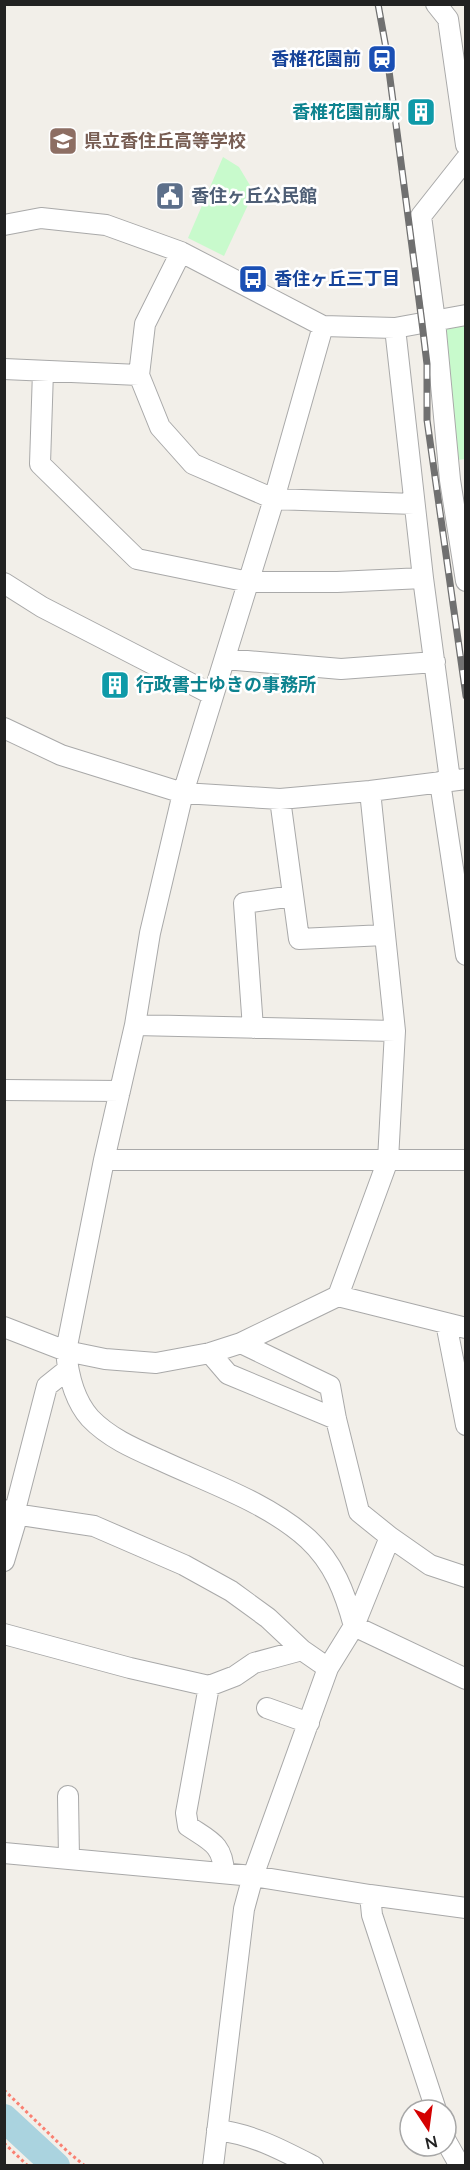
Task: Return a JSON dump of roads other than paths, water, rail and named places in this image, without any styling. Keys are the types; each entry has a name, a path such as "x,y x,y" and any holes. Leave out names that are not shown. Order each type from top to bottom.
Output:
{"street":[{"path":"450,12 465,145"},
{"path":"465,159 421,216 435,321 450,480 465,581"},
{"path":"4,225 41,218 106,225 181,252 323,326 395,328 465,315"},
{"path":"181,252 145,324 139,375 160,427 193,464 274,499 414,504"},
{"path":"323,326 274,499 183,793 150,933 135,1025 104,1160 67,1360 78,1398 90,1418 122,1443 251,1502 276,1516 308,1539 333,1569 345,1592 354,1626 465,1679"},
{"path":"395,328 423,578 452,780 465,955"},
{"path":"4,369 139,375"},
{"path":"43,371 40,464 136,559 249,582 337,582 423,578"},
{"path":"4,583 42,607 213,695"},
{"path":"225,659 341,669 435,662"},
{"path":"4,728 61,755 183,793 280,799 370,791 452,780"},
{"path":"338,1296 388,1160 395,1031 370,791"},
{"path":"280,799 299,939 385,935"},
{"path":"253,1028 244,903 293,896"},
{"path":"135,1025 395,1031"},
{"path":"4,1090 120,1091"},
{"path":"104,1160 465,1160"},
{"path":"4,1327 67,1360 105,1359 156,1363 210,1353 241,1343 338,1296 465,1328"},
{"path":"446,1323 465,1425"},
{"path":"241,1343 330,1386 359,1512 430,1564 465,1577"},
{"path":"210,1353 228,1374 336,1419"},
{"path":"4,1562 15,1524 9,1512 47,1386 67,1360"},
{"path":"9,1512 94,1526 184,1565 231,1591 268,1618 302,1650 328,1668"},
{"path":"213,2166 244,1909 253,1875 328,1668 354,1626 390,1536"},
{"path":"4,1634 130,1668 209,1686 235,1676 254,1663 302,1650"},
{"path":"209,1686 186,1813 188,1826 212,1843 224,1855 224,1873"},
{"path":"267,1708 309,1723"},
{"path":"68,1796 69,1859"},
{"path":"4,1853 253,1875 370,1896 465,1908"},
{"path":"370,1896 372,1915 432,2098"},
{"path":"217,2130 230,2131 268,2144 313,2166"}],"waterway":[{"path":"4,2118 56,2166"}],"railway":[{"path":"378,4 386,48 427,364 427,420 466,696"}],"place":[{"name":"香椎花園前","path":"382,59"},
{"name":"香椎花園前駅","path":"421,112"},
{"name":"県立香住丘高等学校","path":"63,141"},
{"name":"香住ヶ丘公民館","path":"170,196"},
{"name":"香住ヶ丘三丁目","path":"253,279"},
{"name":"行政書士ゆきの事務所","path":"115,685"}]}
